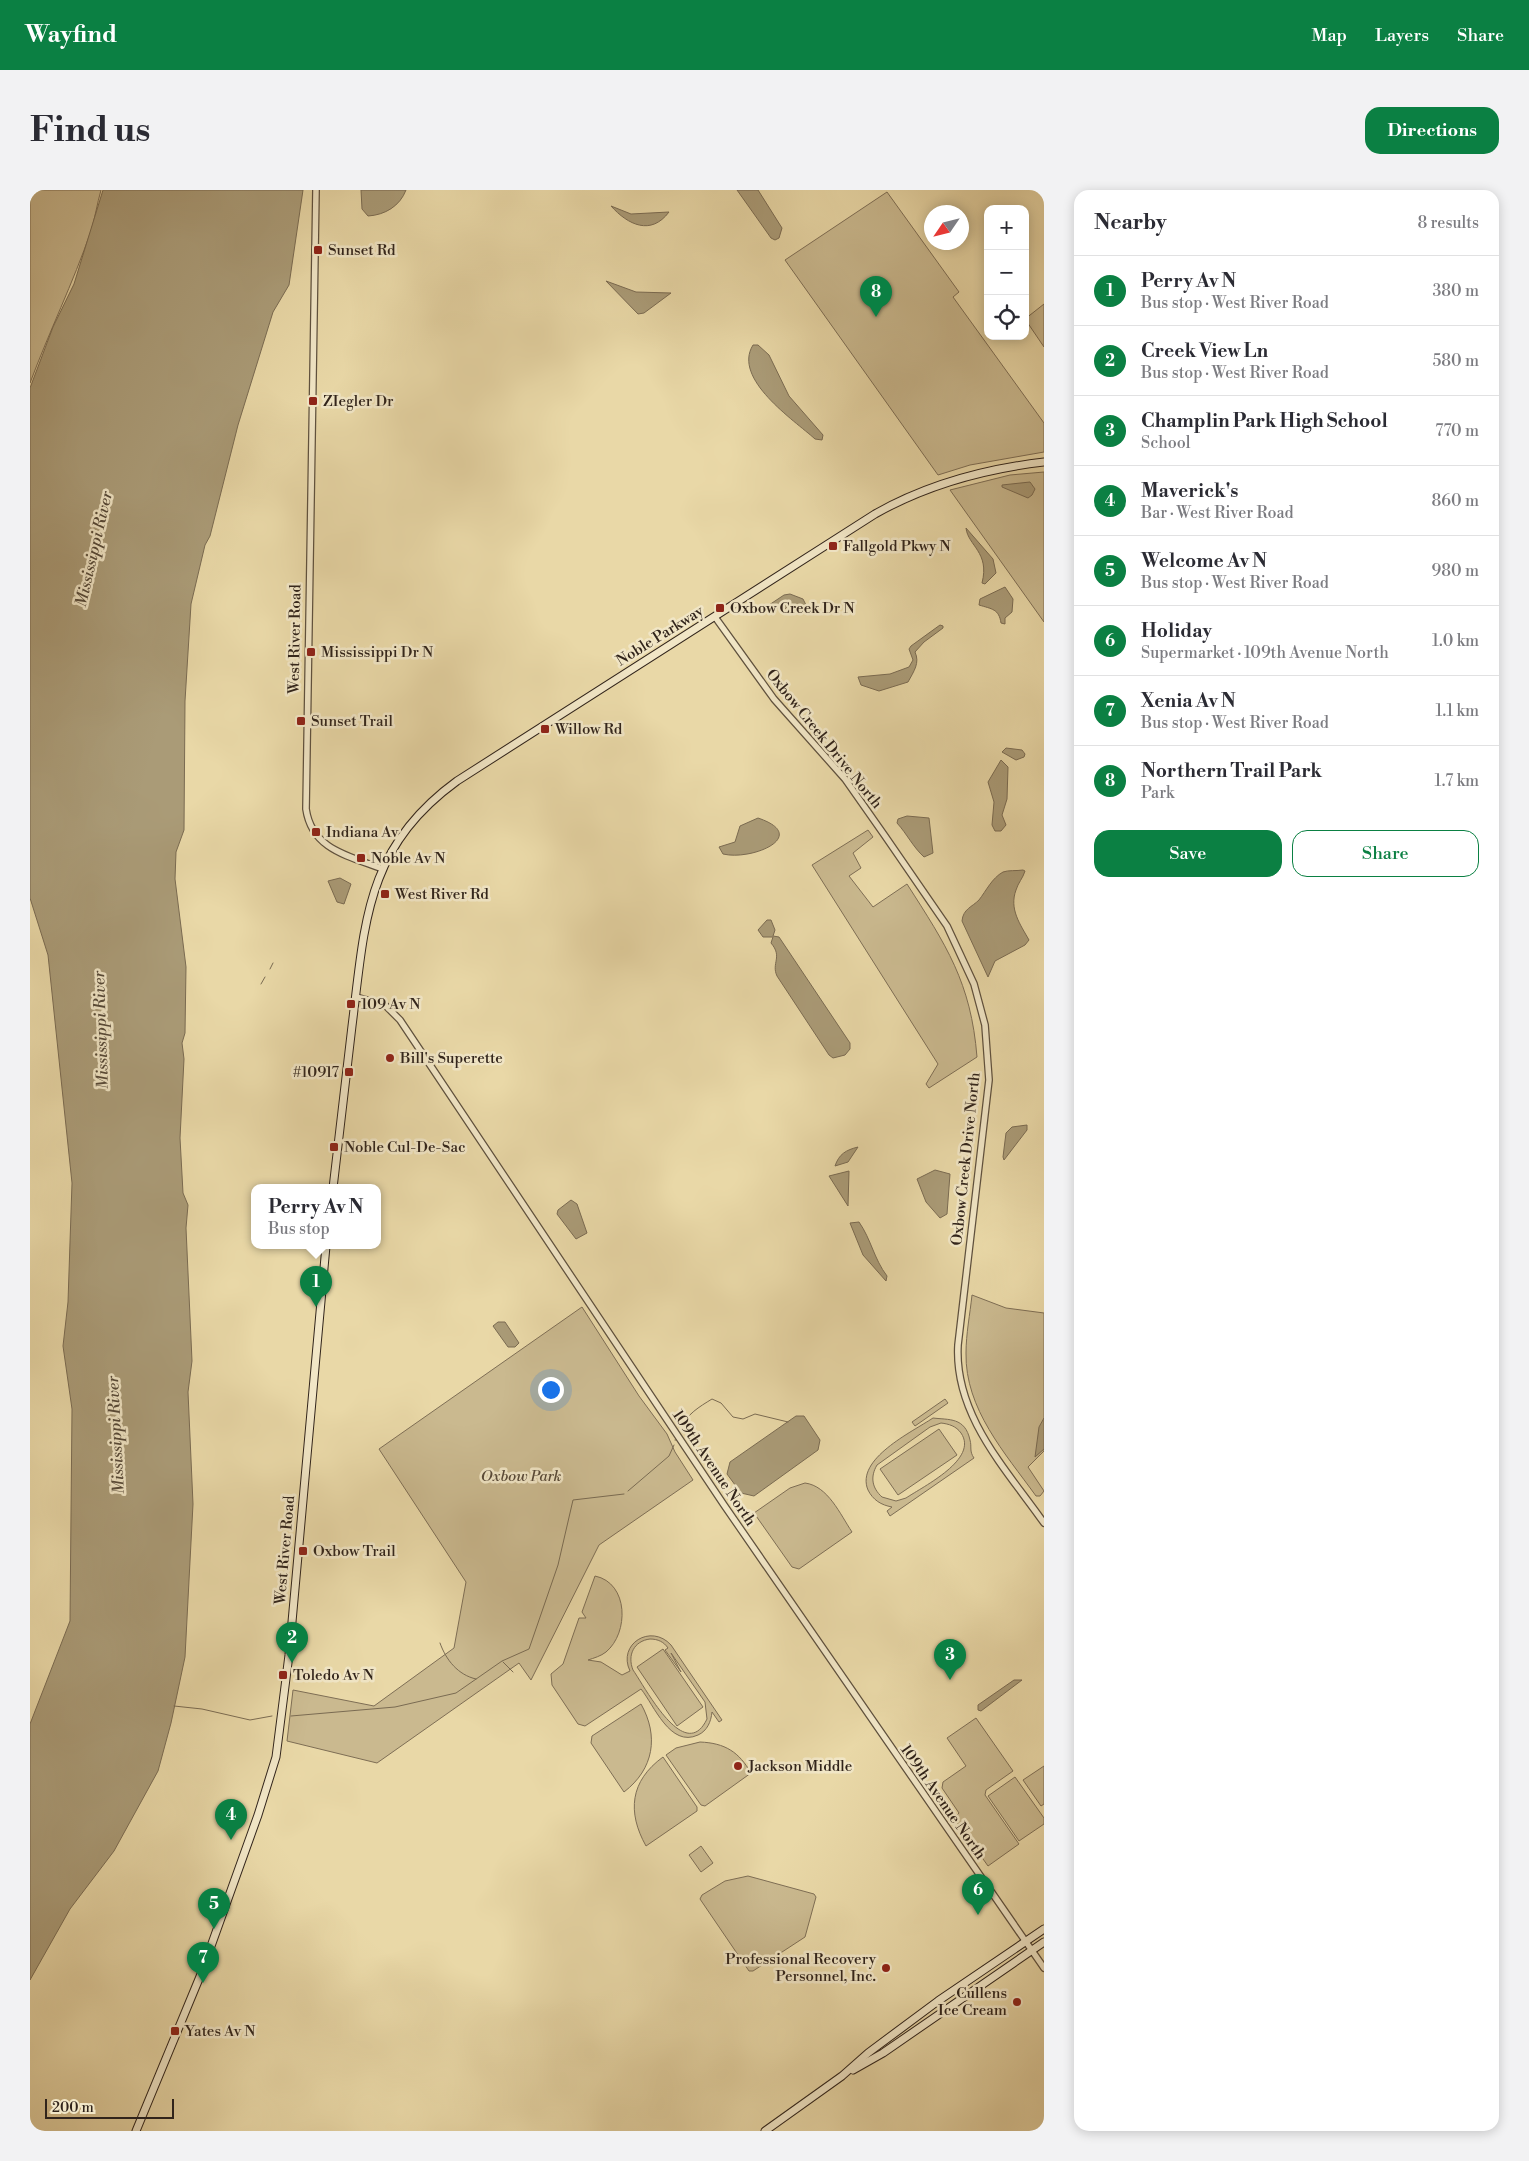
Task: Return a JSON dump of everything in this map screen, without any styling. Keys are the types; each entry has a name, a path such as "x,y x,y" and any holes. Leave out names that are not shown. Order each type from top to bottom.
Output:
{"main road":[{"name":"Noble Parkway","path":"383,869 400,836 418,814 446,789 875,514 903,499 982,471 1044,462"},
{"path":"333,1184 363,929 383,869"},
{"name":"West River Road","path":"136,2131 201,1974 263,1799 276,1756 289,1655 326,1249"},
{"path":"765,2131 842,2076 886,2039 1044,1929"},
{"path":"842,2076 878,2056 1044,1942"}],"street":[{"name":"West River Road","path":"316,190 306,808 311,826 325,845 340,854 383,869"},
{"name":"Oxbow Creek Drive North","path":"715,617 774,699 845,779 881,830 947,926 974,984 985,1025 989,1080 958,1345 958,1372 964,1397 975,1422 1044,1523"},
{"name":"109th Avenue North","path":"356,997 385,1005 400,1020 729,1513 1044,1968"}],"green space":[{"path":"30,190 101,190 84,250 30,383"},
{"path":"887,192 924,243 924,250 929,250 959,292 953,297 1044,423 1044,452 970,465 938,475 785,260"},
{"path":"1044,304 1044,347 1029,325 1029,316"},
{"path":"1044,472 1044,622 950,490 1010,475"},
{"path":"868,830 873,837 853,853 861,868 849,876 873,907 907,884 945,946 962,985 969,1007 977,1057 929,1088 926,1084 938,1064 812,865"},
{"path":"972,1295 1006,1308 1044,1313 1044,1451 1028,1467 1044,1491 1040,1496 1036,1496 1000,1447 980,1412 972,1393 967,1373 966,1353"},
{"name":"Oxbow Park","path":"582,1307 639,1396 667,1434 675,1452 693,1480 599,1545 531,1680 519,1663 377,1763 287,1741 293,1690 374,1706 454,1648 466,1582 379,1449"},
{"path":"945,1399 948,1403 915,1426 912,1422"},
{"path":"933,1418 960,1423 968,1433 974,1458 890,1516 887,1511 892,1507 878,1502 868,1490 866,1479 870,1468 877,1457 888,1448","holes":["941,1423 957,1429 965,1443 963,1452 956,1462 936,1479 906,1498 896,1501 882,1497 876,1490 873,1482 873,1474 877,1465 930,1427"]},
{"path":"939,1429 957,1455 898,1495 880,1469"},
{"path":"805,1483 813,1485 827,1495 852,1532 799,1569 792,1567 754,1513 790,1488"},
{"path":"595,1576 606,1580 614,1588 619,1598 622,1621 614,1644 606,1652 588,1660 601,1662 622,1675 630,1671 627,1661 628,1652 632,1645 646,1636 663,1639 671,1645 722,1720 719,1722 712,1712 711,1719 704,1731 698,1735 688,1737 679,1736 664,1723 641,1689 585,1726 578,1724 552,1685 551,1674 563,1664 579,1618 586,1618 582,1612","holes":["653,1639 660,1641 668,1648 665,1650 681,1672 671,1653 705,1702 707,1719 698,1731 688,1733 677,1728 666,1718 633,1670 631,1664 633,1650 644,1640"]},
{"path":"663,1649 703,1707 677,1726 637,1667"},
{"path":"641,1704 650,1728 650,1751 642,1773 624,1792 591,1743 592,1736"},
{"path":"976,1718 1013,1771 986,1790 985,1795 1019,1844 988,1866 954,1818 959,1813 942,1788 943,1782 966,1766 947,1738"},
{"path":"700,1742 717,1744 730,1750 741,1759 751,1773 705,1806 701,1805 666,1755 676,1748"},
{"path":"663,1757 697,1807 697,1811 646,1846 636,1821 635,1798 644,1776"},
{"path":"1044,1766 1044,1804 1041,1806 1023,1780"},
{"path":"1015,1777 1044,1818 1044,1824 1019,1841 988,1796"},
{"path":"701,1846 713,1863 701,1872 689,1855"},
{"path":"748,1876 814,1894 816,1897 805,1937 753,1971 749,1971 700,1899 702,1895 725,1881"}],"water":[{"name":"Mississippi River","path":"103,190 303,190 289,285 273,312 238,425 191,604 185,701 184,830 176,852 175,879 186,967 180,1138 183,1193 188,1205 186,1228 192,1361 188,1392 193,1504 185,1657 171,1723 158,1771 114,1851 70,1909 30,1980 30,1724 70,1621 72,1409 63,1346 68,1302 72,1183 48,955 30,898 30,388 53,327 74,284"},
{"path":"361,190 406,190 400,201 391,209 380,214 368,216 362,209"},
{"path":"737,190 758,190 782,228 779,238 775,240 771,238"},
{"path":"611,206 631,214 669,212 655,224 647,226 632,223"},
{"path":"606,281 636,292 671,293 644,313 638,314"},
{"path":"753,345 758,345 769,355 789,396 823,435 822,440 815,439 781,410 758,385 751,371 749,358"},
{"path":"1030,482 1035,489 1028,498 1002,487 1002,485"},
{"path":"966,528 993,559 996,573 985,584 982,583 984,572 981,557 970,540"},
{"path":"1005,587 1013,599 1012,612 1005,618 1005,624 1001,623 997,612 979,605 980,599"},
{"path":"790,594 803,599 807,607 806,610 791,604 785,609 775,608 765,612 766,607 784,595"},
{"path":"940,625 943,628 924,642 915,652 917,663 908,682 879,691 861,685 858,677 890,674 909,667 913,660 909,649 911,646"},
{"path":"1006,748 1022,750 1025,754 1024,757 1016,760 1002,752"},
{"path":"1001,760 1008,767 1007,799 1002,815 1006,825 1001,831 995,831 992,825 994,802 988,782"},
{"path":"907,816 929,818 933,853 924,857 897,823 898,819"},
{"path":"758,818 773,825 779,832 778,839 761,850 748,854 723,854 719,847 735,842 740,826"},
{"path":"1005,871 1025,871 1016,890 1014,904 1016,916 1029,940 1025,945 995,961 988,977 962,921 963,917 966,911 979,900 992,881 999,875"},
{"path":"340,878 351,884 344,904 337,902 328,881"},
{"path":"767,920 771,920 775,930 773,936 779,937 850,1043 850,1049 845,1055 833,1058 829,1055 777,976 775,967 777,956 771,943 773,937 763,937 758,930"},
{"path":"1027,1125 1027,1130 1004,1160 1006,1133 1012,1127"},
{"path":"858,1147 848,1162 835,1166 844,1153"},
{"path":"935,1170 950,1174 947,1214 940,1218 926,1202 917,1179"},
{"path":"849,1171 848,1206 829,1176"},
{"path":"571,1200 577,1204 587,1233 576,1239 557,1214 558,1210"},
{"path":"859,1222 887,1276 886,1281 863,1255 850,1223"},
{"path":"498,1322 505,1322 519,1343 515,1347 508,1347 493,1326"},
{"path":"796,1416 804,1416 820,1440 818,1450 754,1496 741,1493 727,1474 730,1462"},
{"path":"1044,1418 1044,1449 1035,1457 1039,1427"},
{"path":"1014,1680 1022,1680 981,1711 978,1710 978,1705"}],"waterway":[{"path":"270,969 273,963"},
{"path":"261,984 265,977"},
{"path":"681,1428 690,1415 712,1399 721,1403 733,1417 743,1419 755,1414 788,1422"},
{"path":"628,1491 669,1456 674,1445"},
{"path":"291,1716 395,1707 456,1693 502,1661 529,1649 558,1565 573,1500 624,1494"},
{"path":"440,1643 449,1661 458,1670 476,1679"},
{"path":"503,1662 513,1672"},
{"path":"174,1706 202,1709 250,1720 272,1716"}],"place":[{"name":"Sunset Rd","path":"318,250"},
{"name":"Northern Trail Park","path":"876,317"},
{"name":"ZIegler Dr","path":"313,401"},
{"name":"Fallgold Pkwy N","path":"833,546"},
{"name":"Oxbow Creek Dr N","path":"720,608"},
{"name":"Mississippi Dr N","path":"311,652"},
{"name":"Sunset Trail","path":"301,721"},
{"name":"Willow Rd","path":"545,729"},
{"name":"Indiana Av","path":"316,832"},
{"name":"Noble Av N","path":"361,858"},
{"name":"West River Rd","path":"385,894"},
{"name":"109 Av N","path":"351,1004"},
{"name":"Bill's Superette","path":"390,1058"},
{"name":"#10917","path":"349,1072"},
{"name":"Noble Cul-De-Sac","path":"334,1147"},
{"name":"Perry Av N","path":"316,1307"},
{"name":"Oxbow Trail","path":"303,1551"},
{"name":"Creek View Ln","path":"292,1663"},
{"name":"Toledo Av N","path":"283,1675"},
{"name":"Champlin Park High School","path":"950,1680"},
{"name":"Jackson Middle","path":"738,1766"},
{"name":"Maverick's","path":"231,1840"},
{"name":"Holiday","path":"978,1915"},
{"name":"Welcome Av N","path":"214,1929"},
{"name":"Professional Recovery Personnel, Inc.","path":"886,1968"},
{"name":"Xenia Av N","path":"203,1983"},
{"name":"Cullens Ice Cream","path":"1017,2002"},
{"name":"Yates Av N","path":"175,2031"}]}
